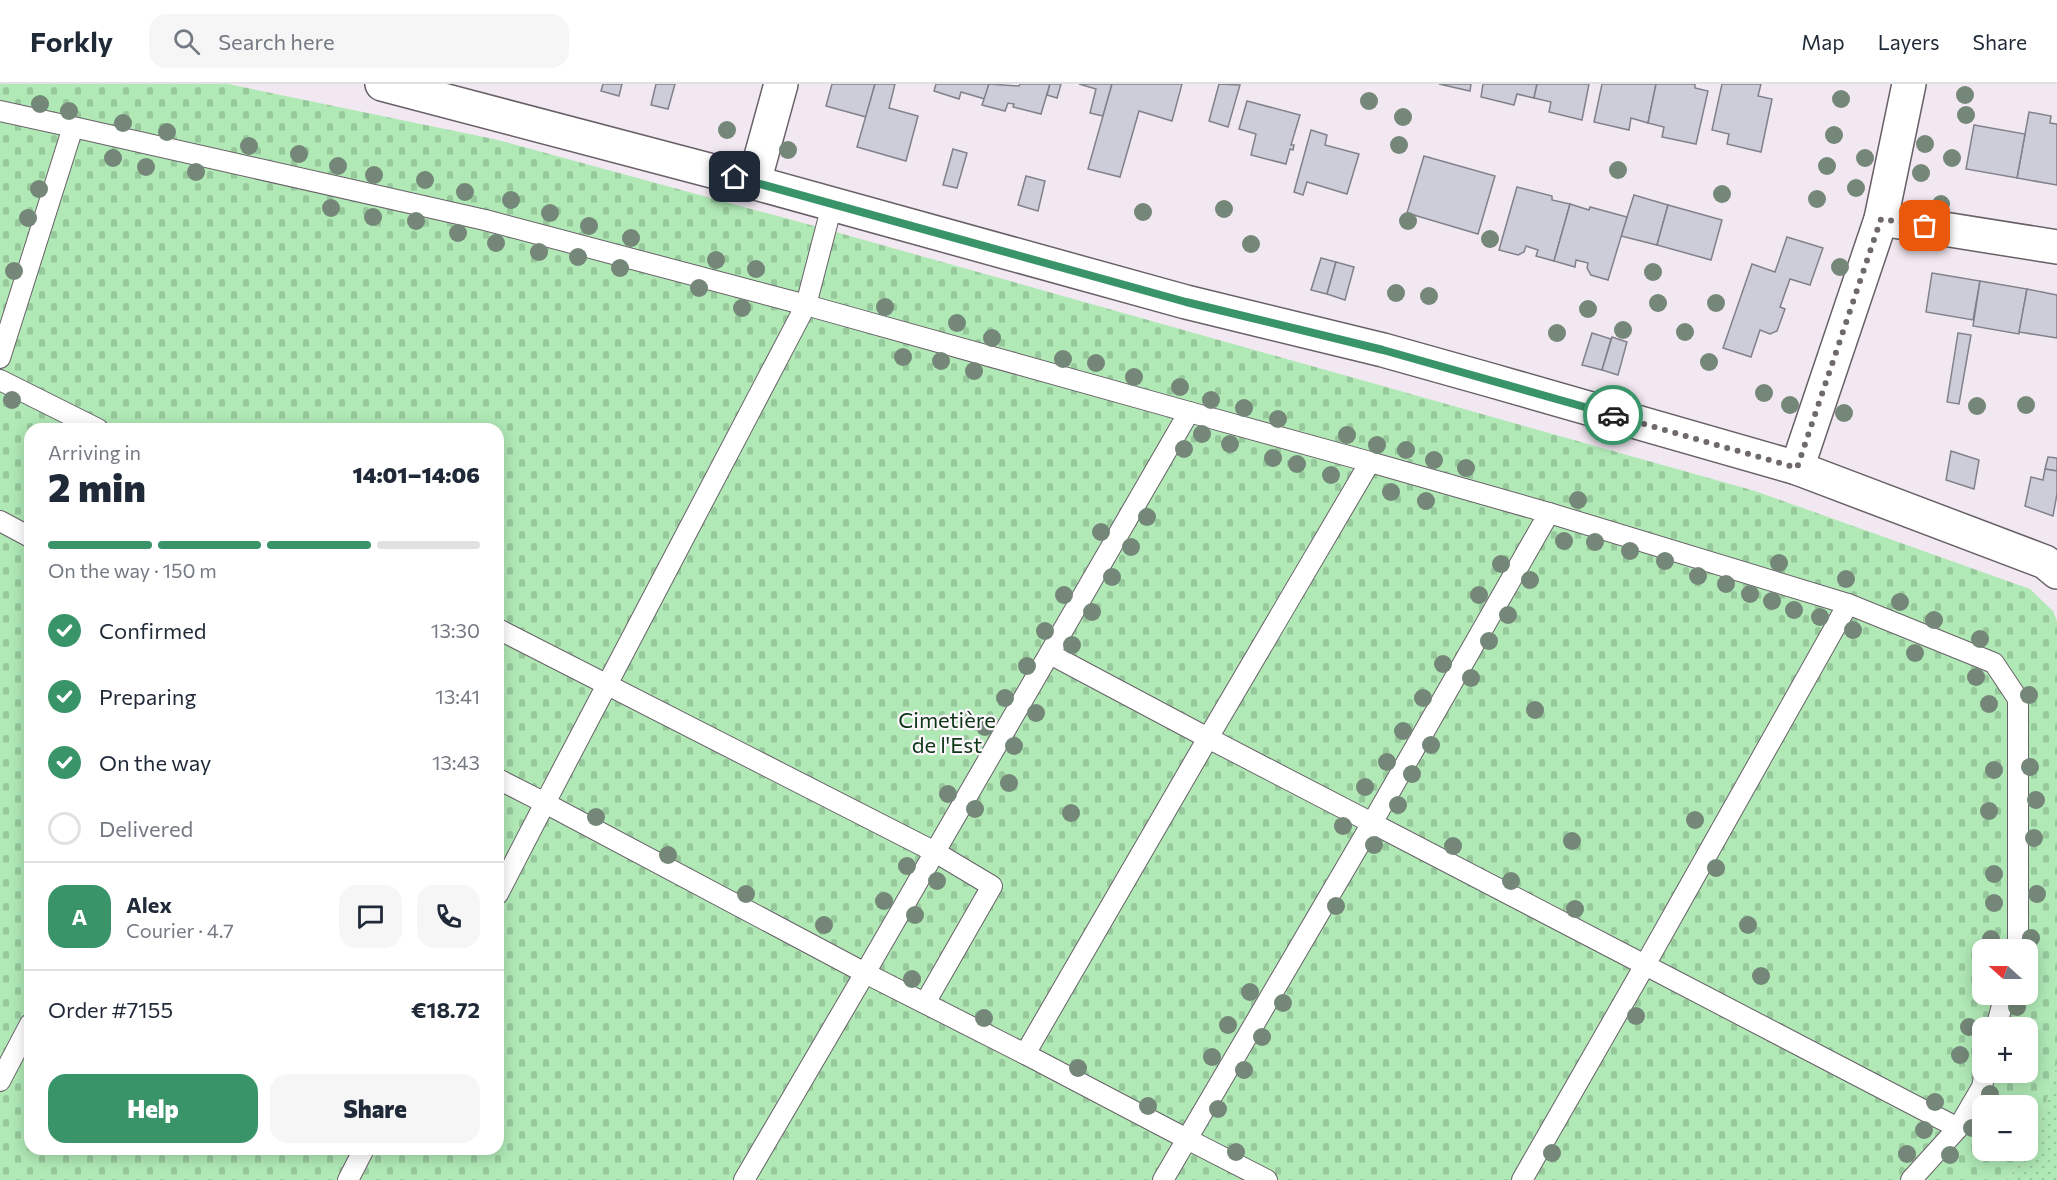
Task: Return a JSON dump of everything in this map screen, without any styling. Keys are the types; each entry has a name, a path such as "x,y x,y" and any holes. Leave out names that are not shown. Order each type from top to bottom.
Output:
{"street":[{"path":"382,84 754,182 1186,302 1448,368 1797,468 2045,562 2057,572"},
{"path":"754,182 781,84"},
{"path":"1797,468 1881,219 1909,84"},
{"path":"1881,219 2057,247"}],"lane":[{"path":"0,111 485,220 806,305 1549,513 1848,604 1994,663 2018,699 2018,939"},
{"path":"0,358 73,127"},
{"path":"504,882 806,305 832,205"},
{"path":"0,380 86,423"},
{"path":"744,1180 1189,412"},
{"path":"1025,1054 1370,462"},
{"path":"1163,1180 1372,823 1549,513"},
{"path":"0,521 24,534"},
{"path":"1522,1180 1848,604"},
{"path":"504,633 935,852 992,886 925,1003"},
{"path":"1050,654 1958,1128"},
{"path":"504,782 865,973 1267,1180"},
{"path":"0,1081 24,1035"},
{"path":"1911,1180 1958,1128 1983,1083"},
{"path":"348,1180 361,1155"}],"green space":[{"name":"Cimetière de l'Est","path":"0,84 228,84 498,140 825,229 1755,491 2030,589 2053,611 2057,621 2057,1064 2038,1131 2038,1095 1972,1095 1972,1161 2023,1161 2006,1180 0,1180"},
{"path":"2057,1064 2057,1180 2006,1180 2023,1161 2038,1161 2038,1131"}],"building":[{"path":"603,84 622,84 619,96 601,91"},
{"path":"656,84 675,84 668,109 651,105"},
{"path":"832,84 875,84 866,117 826,106"},
{"path":"875,84 895,84 889,108 918,116 906,161 857,147"},
{"path":"936,84 989,84 985,99 961,92 959,99 934,91"},
{"path":"989,84 1019,86 1020,84 1050,84 1041,114 1013,107 1014,104 1008,103 1005,111 982,105"},
{"path":"1050,84 1061,84 1057,98 1047,95"},
{"path":"1079,84 1112,84 1103,116 1090,113 1096,89"},
{"path":"1112,84 1182,84 1172,121 1139,111 1120,177 1088,169"},
{"path":"1219,84 1240,85 1228,127 1209,121"},
{"path":"1439,84 1471,84 1470,91"},
{"path":"1483,84 1537,84 1534,98 1517,94 1514,105 1481,97"},
{"path":"1537,84 1589,84 1582,120 1549,112 1551,102 1534,98"},
{"path":"1602,84 1656,84 1648,123 1631,118 1629,130 1594,122"},
{"path":"1656,84 1695,84 1695,88 1708,91 1696,144 1662,137 1664,127 1648,123"},
{"path":"1722,84 1761,84 1758,96 1772,99 1761,152 1727,144 1729,134 1712,130"},
{"path":"1247,101 1300,115 1291,145 1294,145 1293,150 1290,149 1286,164 1251,155 1256,134 1239,129"},
{"path":"2029,112 2051,116 2050,123 2057,124 2057,185 2017,178"},
{"path":"1974,125 2025,134 2017,178 1966,169"},
{"path":"1311,130 1327,135 1325,145 1359,154 1347,194 1307,182 1303,195 1294,192"},
{"path":"953,149 967,153 957,188 943,185"},
{"path":"1424,156 1495,176 1478,234 1407,213"},
{"path":"1026,176 1045,181 1038,211 1018,205"},
{"path":"1517,187 1552,196 1552,200 1570,204 1554,261 1536,256 1538,250 1526,246 1524,252 1518,255 1499,250"},
{"path":"1634,195 1668,205 1657,245 1621,236"},
{"path":"1570,204 1627,217 1608,280 1591,275 1587,268 1588,263 1576,260 1575,267 1554,261"},
{"path":"1668,205 1722,220 1711,260 1657,245"},
{"path":"1787,237 1823,248 1810,285 1790,279 1780,307 1785,309 1777,331 1770,334 1760,330 1751,357 1723,348 1752,264 1775,272"},
{"path":"1321,258 1336,262 1327,294 1311,290"},
{"path":"1336,262 1354,267 1345,300 1327,294"},
{"path":"1932,273 1980,281 1973,320 1926,312"},
{"path":"1980,281 2027,289 2019,334 1973,326"},
{"path":"2027,289 2057,295 2057,338 2019,332"},
{"path":"1592,333 1611,339 1602,370 1582,365"},
{"path":"1958,333 1971,335 1959,404 1947,402"},
{"path":"1612,337 1627,342 1618,375 1602,370"},
{"path":"1951,451 1979,460 1974,489 1946,480"},
{"path":"2048,457 2057,458 2057,471 2045,469"},
{"path":"2045,469 2057,471 2057,494 2053,516 2025,506 2031,477 2043,480"}],"way so far":[{"path":"1613,415 1797,468 1881,219 1925,226"}],"route":[{"path":"735,177 1186,302 1383,350 1613,415"}]}
